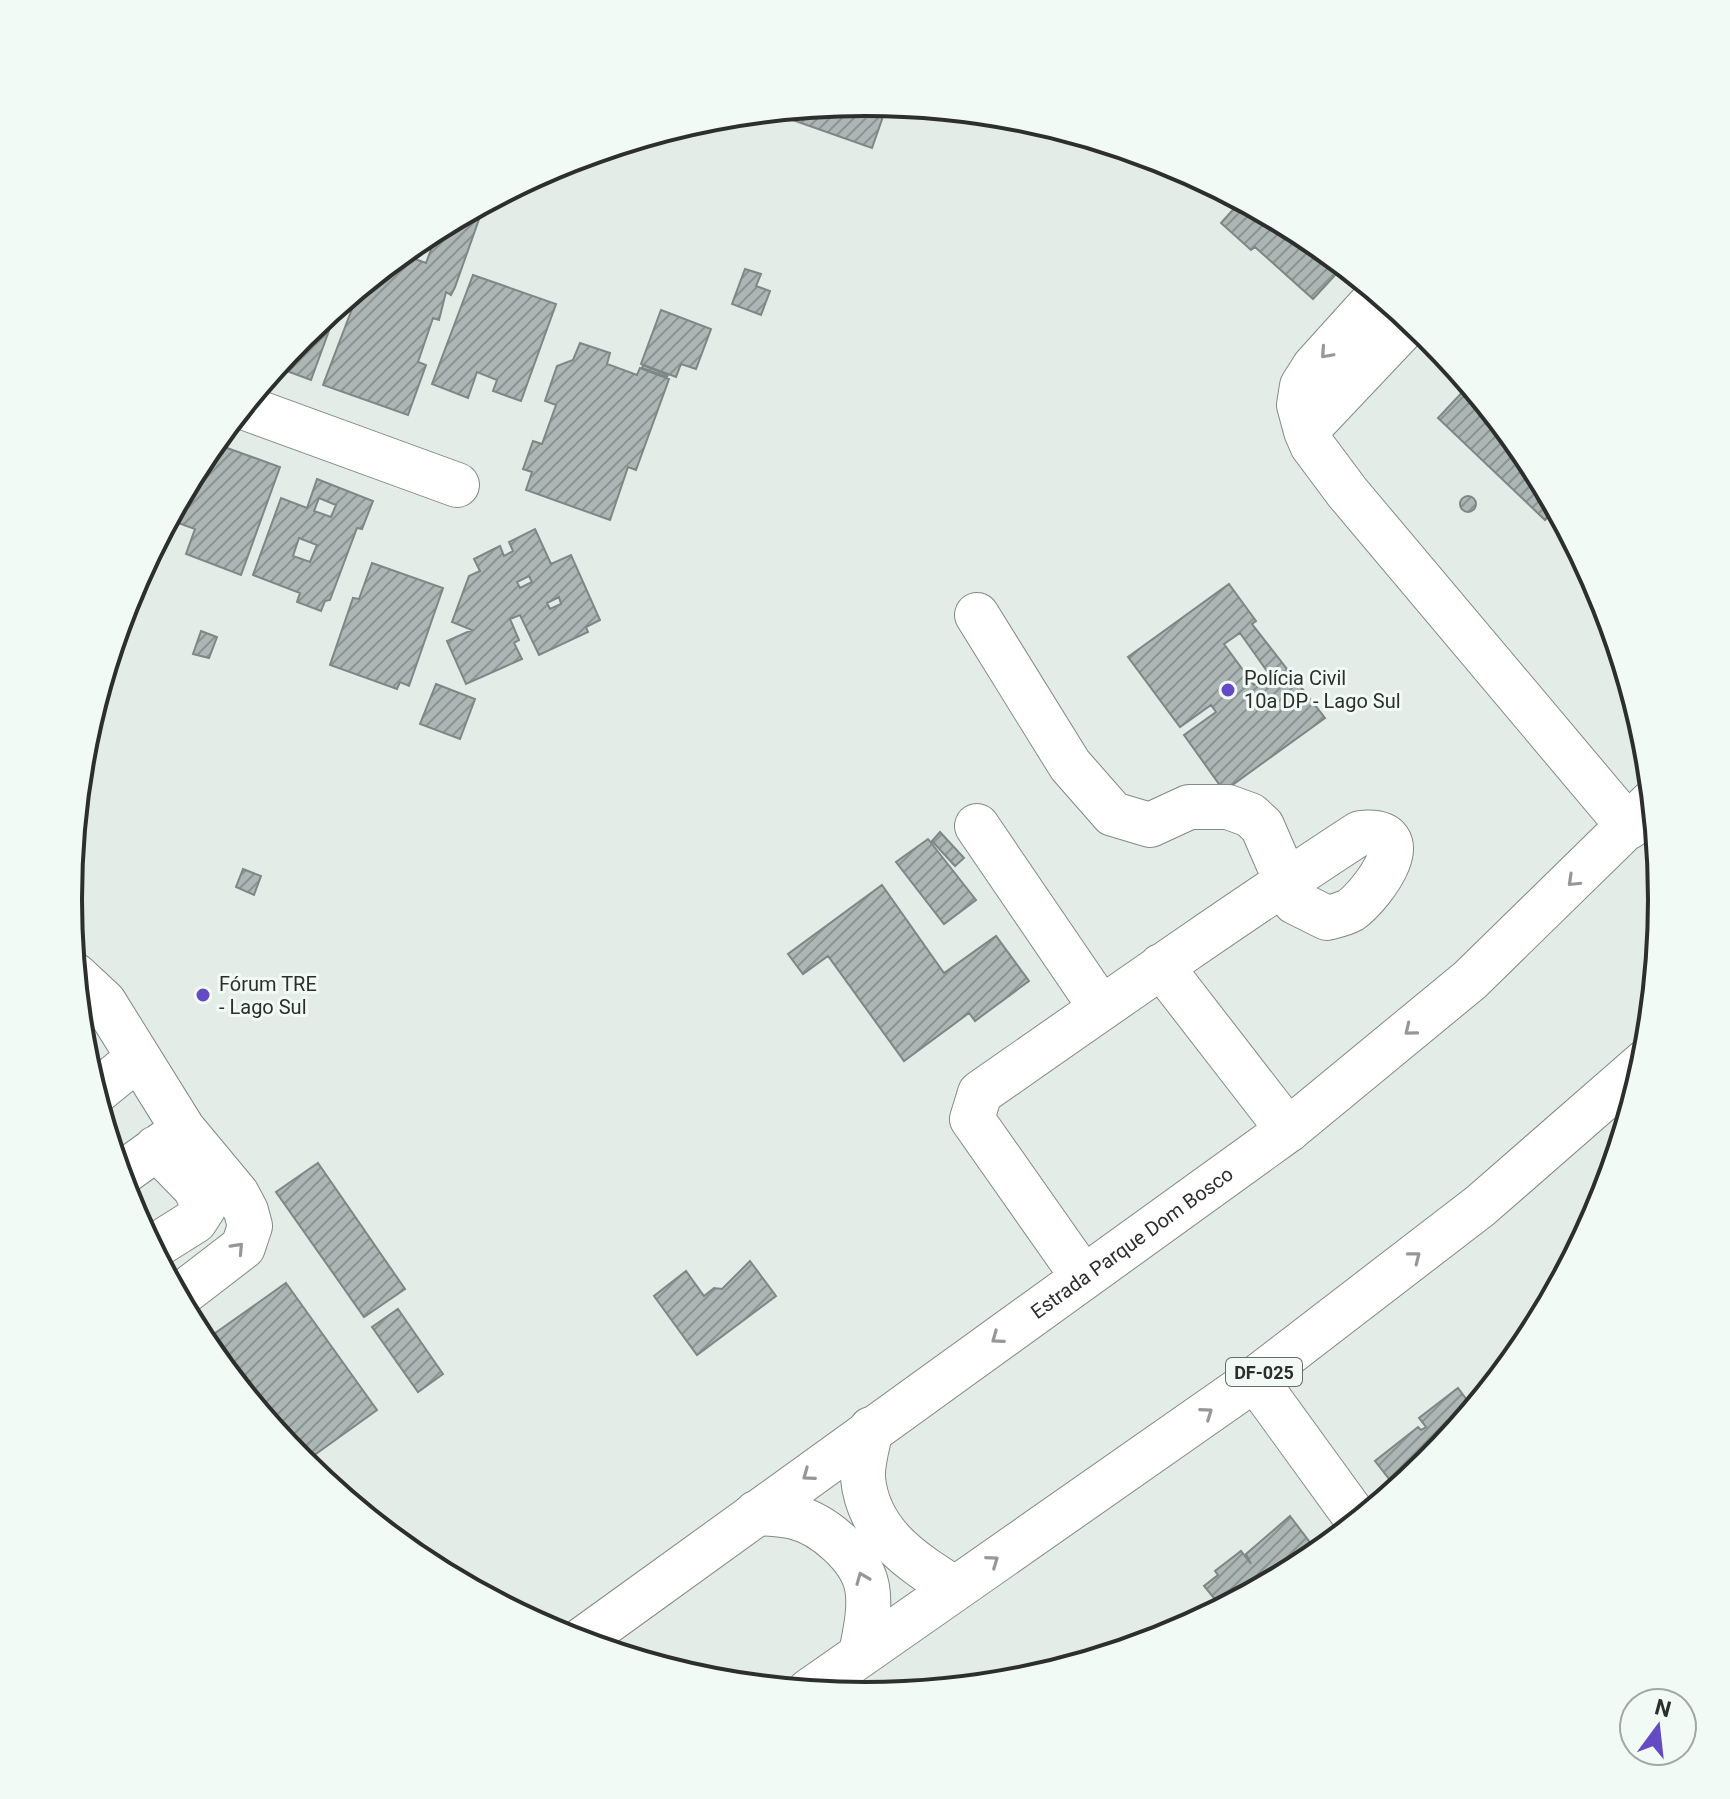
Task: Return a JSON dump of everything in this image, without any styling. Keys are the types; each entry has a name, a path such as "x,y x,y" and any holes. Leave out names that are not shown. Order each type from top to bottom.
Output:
{"main road":[{"path":"1372,303 1314,367 1302,386 1299,405 1306,431 1347,492 1641,814"},
{"path":"1306,431 1402,330"},
{"path":"254,411 457,485"},
{"path":"977,615 1070,765 1113,814 1150,825 1189,807 1220,806 1239,811 1262,826 1284,882 980,1093 972,1119 1083,1277"},
{"name":"Estrada Parque Dom Bosco","path":"591,1633 1288,1130 1470,980 1641,814"},
{"path":"977,826 1101,1008"},
{"path":"1161,966 1288,1130"},
{"path":"89,1002 138,1058 170,1139 204,1207 195,1221 161,1242"},
{"path":"105,1085 138,1058"},
{"name":"DF-025","path":"823,1681 1255,1379 1480,1206 1627,1078"},
{"path":"130,1168 170,1139"},
{"path":"170,1139 237,1194 250,1226 243,1247 187,1290"},
{"path":"1255,1379 1352,1513"},
{"path":"871,1429 863,1475 869,1509 881,1531 892,1542 954,1588"},
{"path":"756,1513 794,1517 824,1532 852,1556 867,1585 868,1617 861,1654"}],"building":[{"path":"883,117 872,148 793,120"},
{"path":"1234,209 1300,248 1336,274 1313,299 1255,247 1251,250 1221,223"},
{"path":"479,218 455,287 451,295 446,292 439,320 433,318 418,362 426,365 408,415 323,385 352,308 415,259 426,263 432,247"},
{"path":"745,269 761,274 756,286 770,291 761,315 732,304"},
{"path":"473,275 556,304 521,401 493,391 497,380 477,372 468,398 432,384"},
{"path":"661,310 711,329 696,369 681,364 676,377 641,364"},
{"path":"330,329 311,380 287,371"},
{"path":"580,343 610,353 607,364 637,375 640,368 669,379 636,470 628,467 610,520 526,490 532,472 523,469 533,441 542,444 556,405 545,401 557,366 573,360"},
{"path":"643,365 668,375 642,368"},
{"path":"1462,393 1516,464 1548,517 1545,520 1438,418"},
{"path":"226,448 280,467 241,575 186,554 195,529 179,523"},
{"path":"317,479 373,501 362,529 357,528 330,600 325,601 321,611 297,602 300,593 253,575 281,498 307,508","holes":["319,498 336,505 331,517 314,511","299,538 317,545 310,562 293,556"]},
{"path":"1468,496 1474,498 1474,510 1468,512 1462,510 1460,504 1462,498"},
{"path":"535,529 551,564 571,555 600,620 586,627 588,632 539,655 520,615 510,619 519,640 514,643 522,659 466,684 447,641 472,630 452,622 469,576 480,571 474,559 500,546 504,556 513,551 509,542","holes":["529,576 532,582 520,588 517,582","559,597 561,604 550,609 547,603"]},
{"path":"372,563 443,588 409,686 400,682 397,689 330,665 353,598 359,599"},
{"name":"Polícia Civil 10a DP - Lago Sul","path":"1229,584 1256,621 1252,624 1325,718 1224,791 1184,735 1216,712 1211,705 1180,727 1128,657","holes":["1240,633 1269,674 1254,685 1224,644"]},
{"path":"201,631 217,637 209,658 193,654"},
{"path":"436,684 475,699 460,739 420,724"},
{"path":"940,832 964,858 955,866 932,841"},
{"path":"928,839 976,900 944,924 896,862"},
{"path":"243,869 261,876 254,895 236,887"},
{"path":"882,885 944,973 996,936 1029,981 975,1021 969,1013 904,1061 828,956 803,974 788,954"},
{"path":"318,1163 405,1289 364,1317 276,1192"},
{"path":"750,1261 776,1296 697,1355 654,1296 686,1271 704,1296 714,1288 722,1289"},
{"path":"286,1283 377,1410 314,1456 276,1416 214,1334"},
{"path":"398,1309 443,1374 418,1392 372,1327"},
{"path":"1458,1388 1467,1400 1390,1480 1375,1461 1418,1427 1421,1430 1426,1427 1419,1418"},
{"path":"1290,1516 1311,1543 1215,1600 1204,1586 1218,1575 1215,1571 1241,1551 1251,1564 1246,1554"}],"place":[{"name":"Polícia Civil 10a DP - Lago Sul","path":"1228,690"},
{"name":"Fórum TRE - Lago Sul","path":"203,995"}]}
